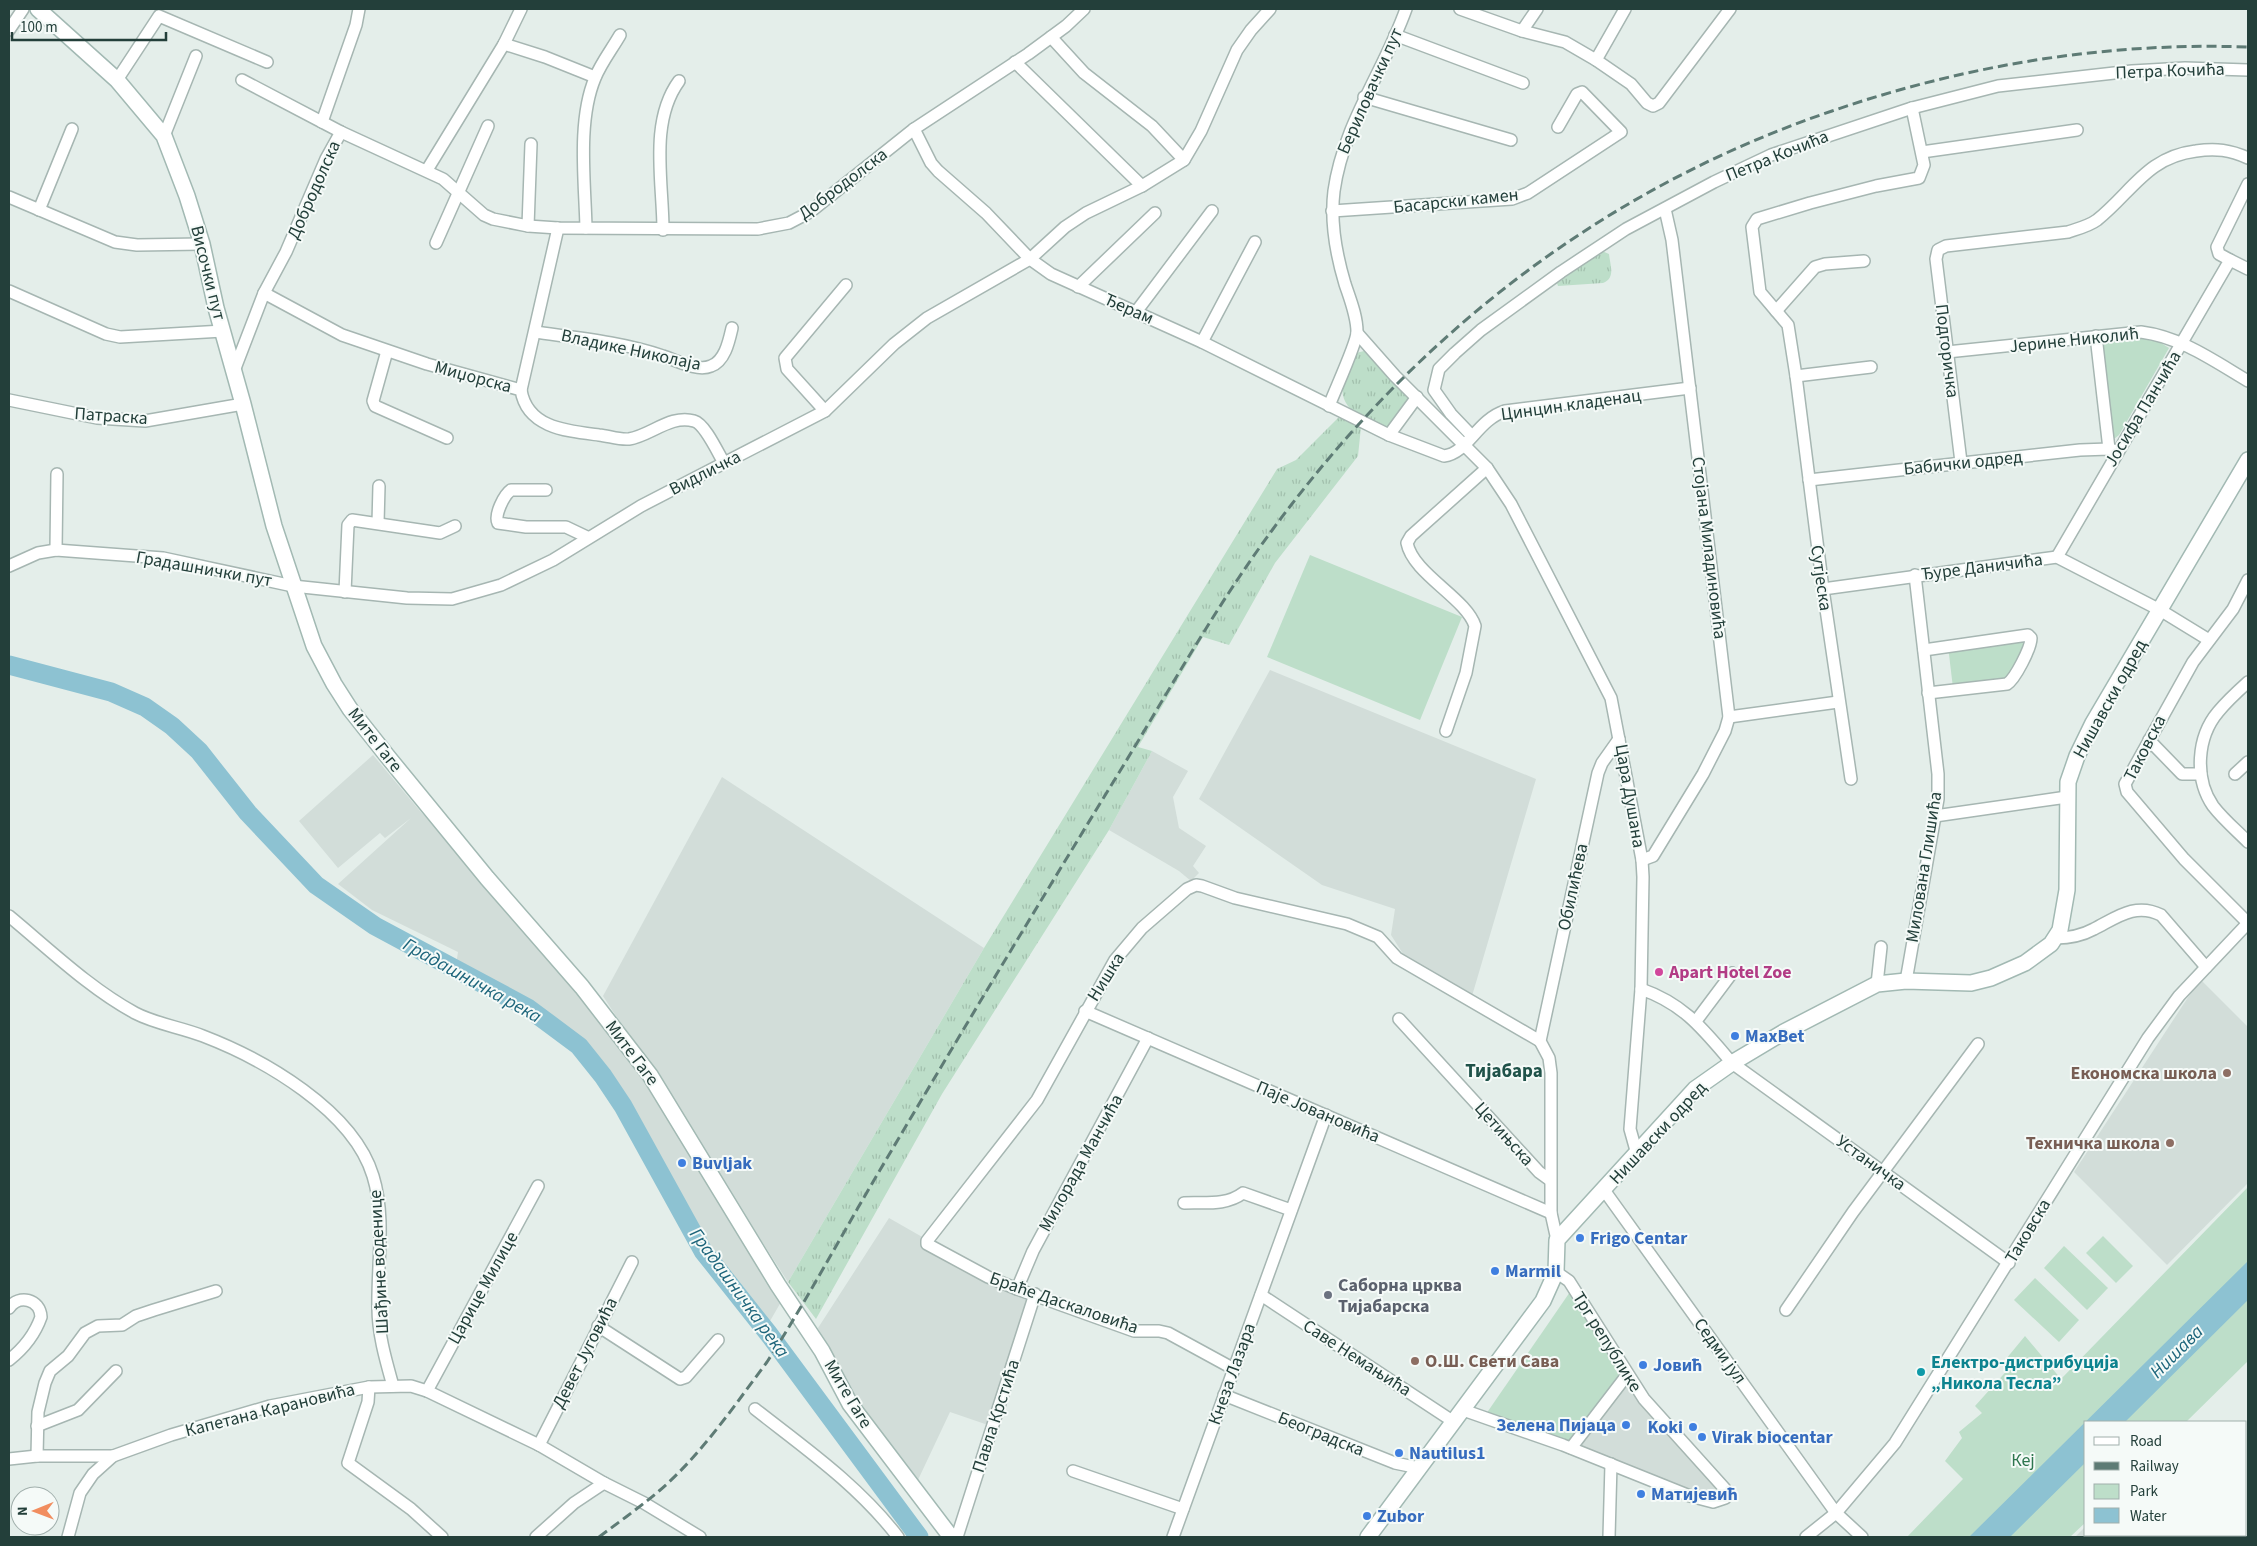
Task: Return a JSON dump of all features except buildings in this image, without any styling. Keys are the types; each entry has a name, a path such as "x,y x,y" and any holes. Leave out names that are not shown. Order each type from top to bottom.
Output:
{"main road":[{"name":"Височки пут","path":"38,9 117,80 164,136 187,196 202,244 274,526 293,586"},
{"name":"Нишавски одред","path":"1557,1240 1695,1089 1732,1063 1784,1032 1877,984 1906,981 1962,984 1990,978 2025,963 2056,938 2063,919 2067,890 2067,797 2072,768 2083,742 2248,460"},
{"name":"Мите Гаге","path":"293,586 314,646 350,710 481,871 582,987 650,1075 778,1285 822,1351 850,1404 951,1537"},
{"name":"Трг републике","path":"1368,1537 1543,1301 1556,1272 1557,1240"}],"street":[{"path":"9,30 23,9"},
{"path":"322,122 356,25 359,9"},
{"path":"427,170 504,44 521,9"},
{"name":"Добродолска","path":"234,371 264,293 288,247 317,178 341,132 443,179 484,215 493,219 528,226 558,228 758,229 788,223 810,212 914,129 1051,37 1084,9"},
{"path":"1051,37 1084,73 1152,126 1184,160 1201,131 1237,50 1251,30 1270,9"},
{"name":"Бериловачки пут","path":"1358,333 1338,258 1332,211 1342,152 1364,96 1396,35 1406,9"},
{"path":"1460,9 1522,32 1565,42 1631,84 1647,103 1656,105 1730,9"},
{"path":"1522,32 1537,9"},
{"path":"1596,60 1625,9"},
{"path":"117,80 161,12 267,62"},
{"path":"586,228 585,121 595,77 620,35"},
{"path":"1396,35 1523,82"},
{"path":"504,44 595,77"},
{"path":"164,136 196,56"},
{"path":"1015,62 1142,186"},
{"name":"Петра Кочића","path":"1468,440 1434,390 1439,369 1481,330 1561,272 1626,229 1771,155 1912,108 1998,86 2054,78 2185,68 2248,70"},
{"path":"242,80 341,132"},
{"path":"663,230 661,138 669,98 679,81"},
{"name":"Басарски камен","path":"1332,211 1512,199 1528,194 1621,132 1582,92 1577,94 1558,127"},
{"path":"1364,96 1511,140"},
{"name":"Сутјеска","path":"1851,780 1838,702 1788,325 1760,292 1752,227 1754,222 1810,202 1876,186 1916,180 1923,172 1922,152 1912,108"},
{"path":"436,243 460,193 488,126"},
{"path":"39,210 72,129"},
{"name":"Ђерам","path":"914,129 931,163 938,171 986,213 1030,259 1050,274 1202,342 1389,434"},
{"path":"1922,152 2077,130"},
{"path":"528,226 531,144"},
{"name":"Подгоричка","path":"1961,462 1936,260 1938,250 1946,246 2068,232 2083,227 2096,221 2150,168 2163,160 2185,152 2211,148 2231,151 2248,158"},
{"name":"Видличка","path":"293,586 425,600 466,596 501,585 531,572 641,506 825,411 894,344 927,318 1030,259 1072,222 1142,186 1184,160"},
{"path":"2248,184 2217,248 2219,254 2248,269"},
{"path":"9,197 115,242 137,245 202,244"},
{"name":"Стојана Миладиновића","path":"1642,860 1653,856 1684,806 1725,731 1729,717 1672,240 1665,208"},
{"path":"1136,312 1212,211"},
{"path":"1078,287 1154,213"},
{"name":"Владике Николаја","path":"521,390 536,332 558,228"},
{"path":"1202,342 1255,242"},
{"name":"Јосифа Панчића","path":"2057,557 2113,450 2182,342 2230,260"},
{"path":"1776,311 1814,268 1825,264 1864,261"},
{"path":"825,411 787,369 785,358 846,285"},
{"path":"9,291 106,334 120,337 223,331"},
{"name":"Миџорска","path":"264,293 342,335 387,351 521,390 522,401 534,416 552,426 577,432 627,439 675,422 692,420 700,424 724,463"},
{"name":"Владике Николаја","path":"536,332 605,342 658,354 699,368 711,366 719,361 732,328"},
{"name":"Јерине Николић","path":"1947,352 2142,332 2159,334 2182,342 2248,381"},
{"path":"1329,406 1358,333 1417,397 1468,440 1452,454 1444,456 1389,434 1417,397"},
{"name":"Јосифа Панчића","path":"2096,336 2113,450"},
{"path":"387,351 373,401 374,406 447,438"},
{"path":"1796,376 1871,367"},
{"name":"Цинцин кладенац","path":"1468,440 1486,420 1505,411 1690,388"},
{"name":"Патраска","path":"9,400 89,417 145,422 243,404"},
{"name":"Цара Душана","path":"1468,440 1511,504 1611,698 1642,860 1644,912 1641,989 1630,1129 1637,1154"},
{"name":"Бабички одред","path":"1808,480 1961,462 2113,450"},
{"path":"1446,731 1466,672 1475,626 1465,611 1412,556 1407,543 1411,536 1488,468"},
{"path":"56,550 57,474"},
{"path":"378,523 379,486"},
{"path":"546,490 511,490 507,493 496,517 498,523 526,527 566,527 587,537"},
{"path":"345,592 348,523 354,520 440,533 455,526"},
{"name":"Градашнички пут","path":"9,566 38,553 56,550 163,558 293,586"},
{"name":"Ђуре Даничића","path":"1823,588 2057,557 2160,610"},
{"name":"Милована Глишића","path":"1906,981 1935,816 1938,774 1915,575"},
{"name":"Таковска","path":"1806,1537 1836,1513 1895,1443 2148,1038 2179,996 2248,923 2184,859 2127,792 2125,784 2178,687 2209,640 2233,609 2248,580"},
{"path":"2160,610 2209,640"},
{"path":"1924,650 2028,635 2031,638 2015,673 2007,684 1928,693"},
{"path":"2248,682 2218,712 2211,722 2201,751 2201,774 2205,791 2214,807 2248,842"},
{"path":"1729,717 1838,702"},
{"name":"Обилићева","path":"1540,1041 1598,773 1602,763 1619,739"},
{"path":"2149,740 2182,774 2201,774"},
{"path":"2235,774 2248,762"},
{"path":"1935,816 2067,797"},
{"name":"Нишка","path":"927,1241 1036,1100 1085,1011 1123,948 1160,911 1187,889 1196,885 1241,900 1347,924 1378,937 1398,958 1540,1041"},
{"path":"2056,938 2081,935 2127,912 2152,911 2160,916 2206,967"},
{"name":"Шађине воденице","path":"9,916 81,975 135,1013 167,1026 200,1035 247,1054 291,1080 341,1123 358,1146 373,1174 379,1201 378,1310 384,1350 393,1386"},
{"path":"1877,984 1881,947"},
{"path":"1696,1020 1732,972"},
{"name":"Устаничка","path":"1641,989 1680,1008 1696,1020 1732,1063 2009,1263"},
{"name":"Паје Јовановића","path":"1085,1011 1551,1213"},
{"name":"Цетињска","path":"1399,1019 1539,1172 1550,1180"},
{"name":"Милорада Манчића","path":"1017,1289 1033,1251 1148,1038"},
{"path":"1540,1041 1549,1058 1552,1073 1551,1213"},
{"path":"1786,1310 1883,1171 1978,1044"},
{"name":"Кнеза Лазара","path":"1173,1537 1326,1115"},
{"name":"Царице Милице","path":"427,1390 538,1186"},
{"name":"Седми јул","path":"1604,1190 1836,1513 1862,1537"},
{"path":"1184,1203 1228,1201 1243,1193 1291,1210"},
{"name":"Трг републике","path":"1551,1213 1557,1240"},
{"name":"Браће Даскаловића","path":"927,1241 931,1248 988,1278 1134,1331 1168,1333 1234,1369"},
{"name":"Девет Југовића","path":"539,1445 632,1262"},
{"name":"Трг републике","path":"1463,1410 1572,1448 1706,1501 1719,1502 1724,1498 1725,1489 1644,1399 1569,1281 1556,1272"},
{"path":"37,1456 37,1426 44,1383 50,1372 68,1356 85,1333 98,1326 122,1325 145,1313 216,1292"},
{"name":"Павла Крстића","path":"957,1537 1035,1294"},
{"name":"Саве Немањића","path":"1261,1295 1454,1422"},
{"path":"9,1308 15,1302 29,1300 37,1305 41,1317 30,1338 19,1352 9,1360"},
{"path":"598,1326 680,1378 686,1377 718,1340"},
{"path":"37,1426 78,1410 116,1371"},
{"path":"1572,1448 1627,1375"},
{"name":"Капетана Карановића","path":"68,1537 80,1493 93,1474 113,1456 170,1435 270,1406 369,1387 393,1386 427,1390 539,1445 604,1483 644,1502 700,1537"},
{"path":"369,1387 368,1402 348,1463 411,1509 442,1537"},
{"name":"Београдска","path":"1224,1395 1395,1463 1419,1468"},
{"path":"755,1409 841,1476 877,1510 898,1537"},
{"path":"9,1459 37,1456 113,1456"},
{"path":"1609,1537 1611,1464"},
{"path":"1074,1471 1183,1510"},
{"path":"536,1537 574,1503 604,1483"}],"shaded area":[{"path":"1270,670 1536,779 1472,996 1405,957 1391,935 1395,909 1322,885 1199,799"},
{"path":"1152,751 1188,771 1173,797 1179,828 1206,846 1193,866 1199,873 1191,881 1179,871 1109,830"},
{"path":"373,755 420,811 512,906 604,1016 727,1205 781,1302 770,1321 717,1259 694,1223 642,1122 602,1062 566,1028 508,991 456,965 458,952 372,910 338,884 411,818 385,838 380,833 338,868 299,821"},
{"path":"722,777 984,948 788,1282 603,996"},
{"name":"Техничка школа","path":"2200,979 2248,1027 2248,1183 2167,1265 2074,1172"},
{"path":"889,1218 1029,1298 988,1425 950,1412 917,1482 855,1410 818,1328"},
{"name":"Зелена Пијаца","path":"1625,1374 1723,1496 1710,1500 1566,1448"},
{"path":"2084,1528 2084,1536 2185,1537 2075,1537"}],"green space":[{"path":"1602,251 1609,254 1611,275 1607,281 1603,283 1558,286 1557,283"},
{"path":"2143,336 2153,338 2169,348 2119,435 2114,439 2111,434 2099,342"},
{"path":"1364,351 1371,356 1410,401 1390,429 1365,419 1351,409 1343,394 1344,381 1356,353"},
{"path":"1340,416 1361,427 1358,456 1275,563 1229,645 1203,637 1138,747 1152,751 1109,830 942,1094 816,1319 788,1282 984,948 1277,469 1296,460"},
{"path":"1310,555 1462,617 1420,720 1267,657"},
{"path":"2036,636 2008,680 1953,688 1948,646"},
{"name":"Кеј","path":"2248,1187 2248,1361 2187,1421 2084,1421 2084,1524 2070,1537 1907,1537 1963,1479 1945,1461 1962,1438 1959,1432 1982,1413 1975,1406 2011,1366 2006,1359 2025,1336 2061,1379"},
{"path":"2103,1236 2133,1266 2116,1283 2086,1253"},
{"path":"2064,1246 2108,1288 2087,1310 2044,1268"},
{"path":"2035,1278 2079,1320 2059,1342 2014,1300"},
{"path":"1572,1289 1625,1374 1566,1448 1484,1417"}],"water":[{"name":"Нишава","path":"2248,1261 2248,1300 2126,1421 2086,1421"},
{"path":"2084,1423 2084,1464 2010,1537 1969,1537"}],"waterway":[{"name":"Градашничка река","path":"9,665 111,692 145,707 172,726 199,751 248,813 316,885 375,926 528,1008 579,1046 603,1076 623,1106 703,1251 768,1333 919,1537"}],"railway":[{"path":"599,1537 659,1491 689,1462 716,1430 767,1362 999,970 1232,588 1273,529 1329,459 1388,393 1452,332 1520,276 1592,226 1668,182 1748,143 1832,111 1934,81 1985,69 2037,60 2142,48 2248,47"}],"place":[{"name":"Apart Hotel Zoe","path":"1659,972"},
{"name":"MaxBet","path":"1735,1036"},
{"name":"Економска школа","path":"2227,1073"},
{"name":"Техничка школа","path":"2170,1143"},
{"name":"Buvljak","path":"682,1163"},
{"name":"Frigo Centar","path":"1580,1238"},
{"name":"Marmil","path":"1495,1271"},
{"name":"Саборна црква Тијабарска","path":"1328,1295"},
{"name":"О.Ш. Свети Сава","path":"1415,1361"},
{"name":"Јовић","path":"1643,1365"},
{"name":"Електро-дистрибуција „Никола Тесла”","path":"1921,1372"},
{"name":"Зелена Пијаца","path":"1626,1425"},
{"name":"Koki","path":"1693,1427"},
{"name":"Virak biocentar","path":"1702,1437"},
{"name":"Nautilus1","path":"1399,1453"},
{"name":"Матијевић","path":"1641,1494"},
{"name":"Zubor","path":"1367,1516"}],"district":[{"name":"Тијабара","path":"1504,1071"}]}
